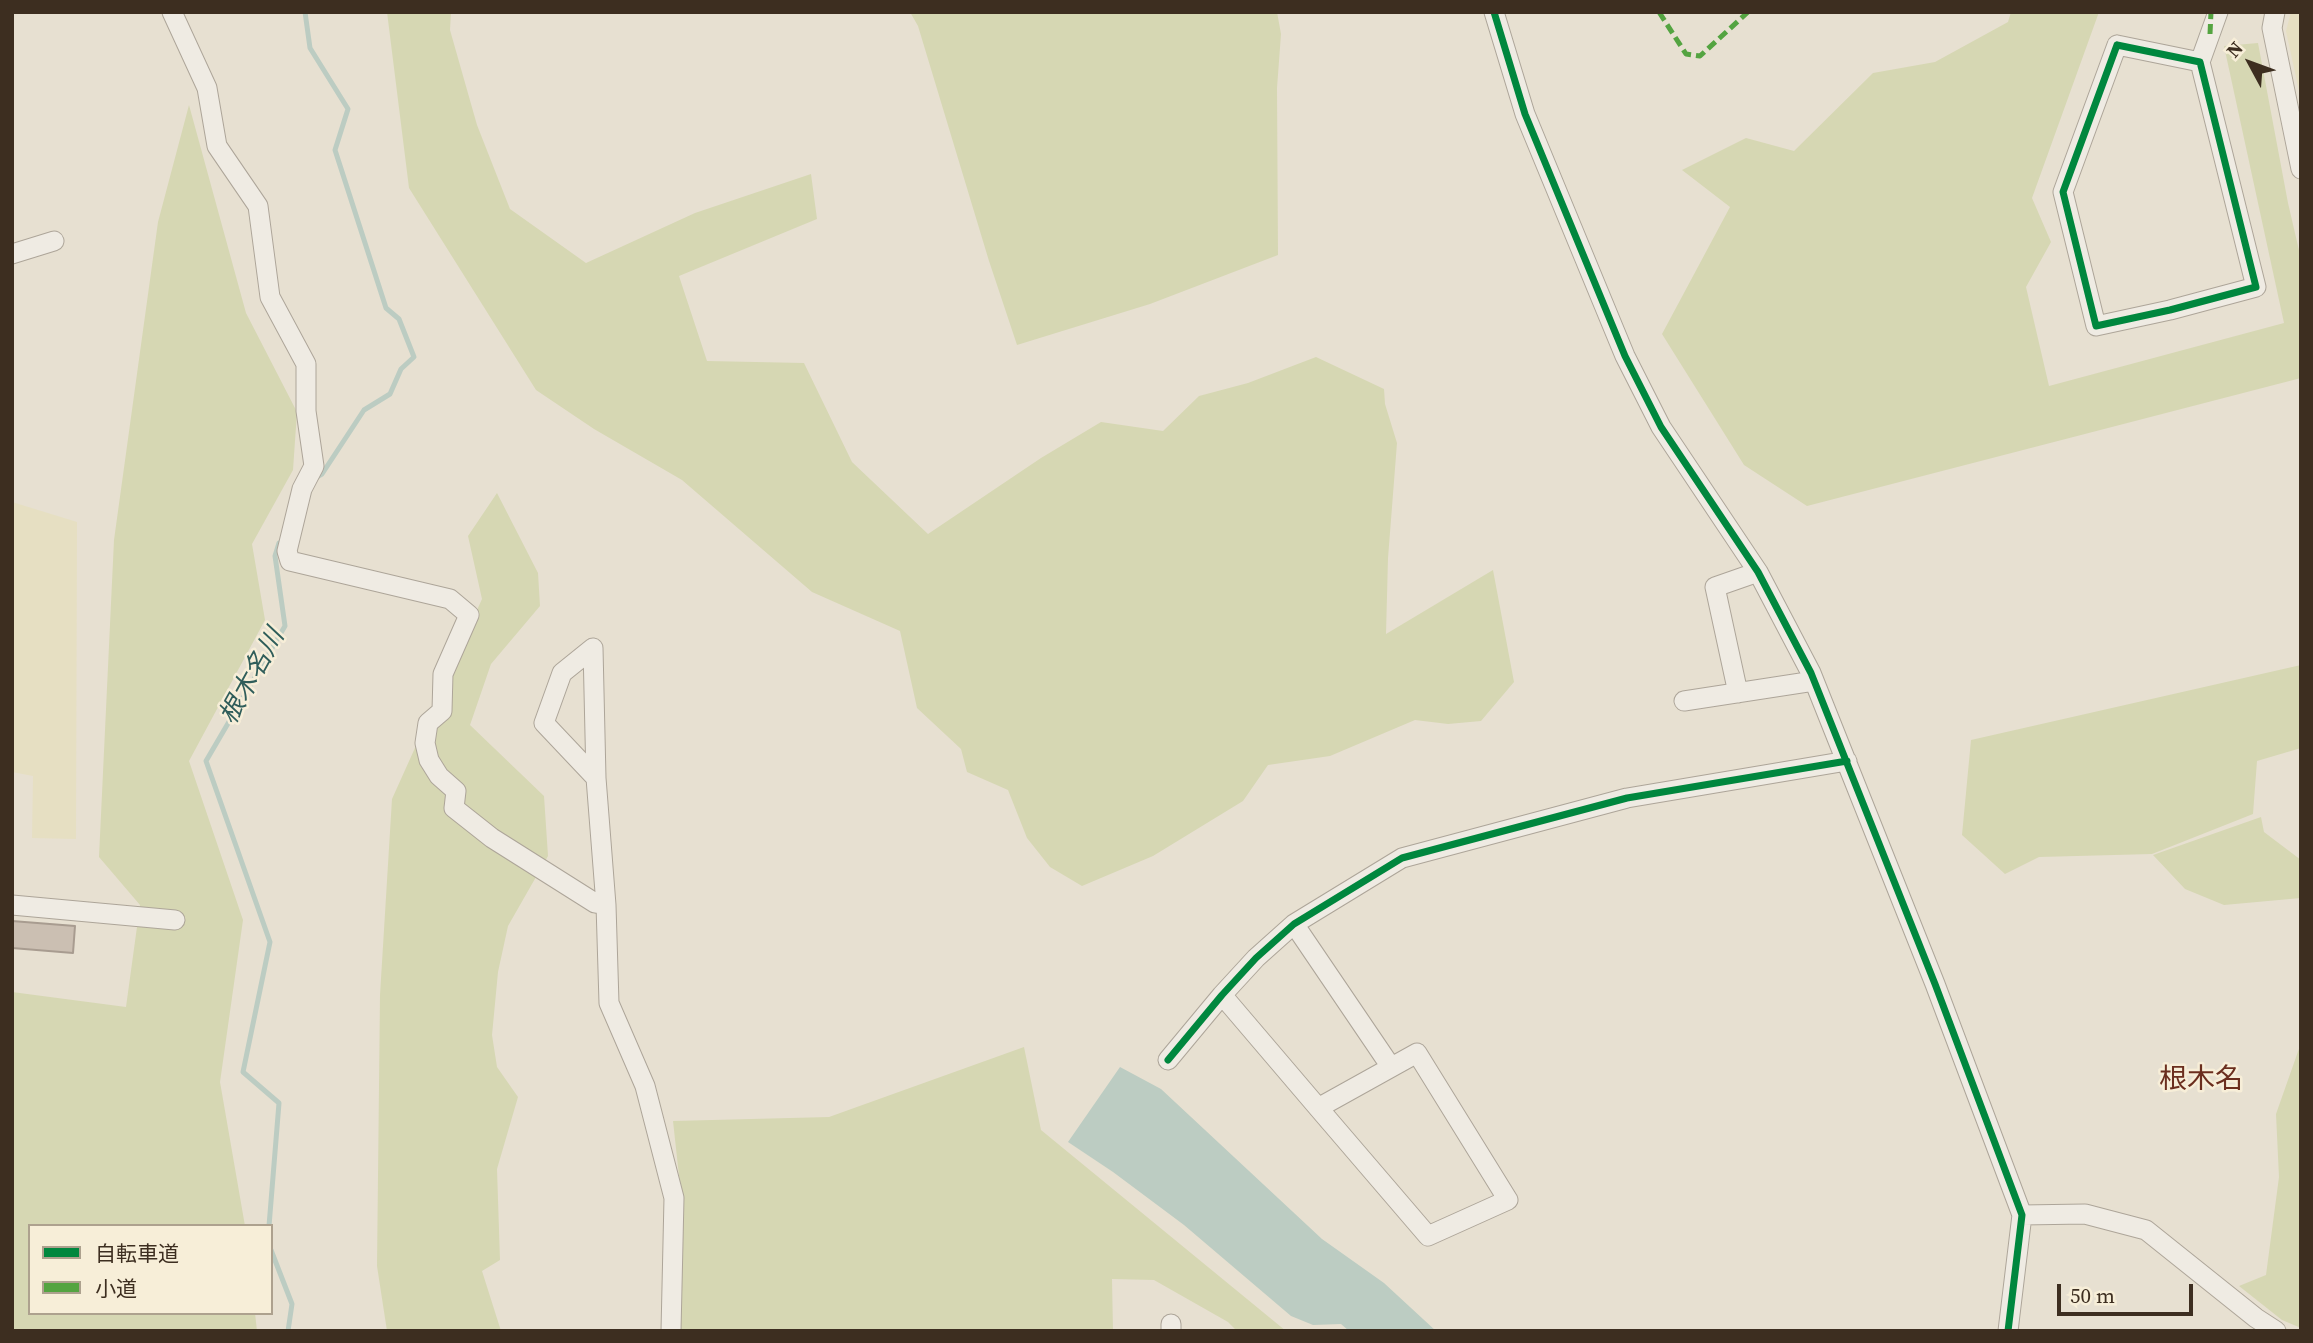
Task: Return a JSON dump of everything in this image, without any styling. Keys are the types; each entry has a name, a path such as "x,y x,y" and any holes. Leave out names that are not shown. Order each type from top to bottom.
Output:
{"street":[{"path":"172,12 207,88 217,146 258,206 270,297 306,363 306,411 314,466 302,489 287,551 290,561 450,599 469,615 443,674 442,711 428,723 425,743 429,760 439,776 456,791 454,808 492,838 595,903 606,905"},
{"path":"1494,12 1525,114 1625,356 1661,427 1758,572 1814,681 1935,984 2022,1216 2008,1331"},
{"path":"2200,62 2117,45 2063,192 2096,326 2256,287 2200,62 2218,12"},
{"path":"2275,12 2272,28 2301,169"},
{"path":"12,254 54,241"},
{"path":"1738,693 1715,587 1758,572"},
{"path":"596,778 544,723 562,673 593,648 596,778 606,905 609,1003 645,1086 674,1198 671,1331"},
{"path":"1684,702 1814,681"},
{"path":"1168,1060 1256,958 1294,924 1402,858 1627,798 1847,761"},
{"path":"12,905 175,920"},
{"path":"1294,924 1391,1067"},
{"path":"1222,995 1318,1108 1428,1236 1508,1200 1417,1053 1318,1108"},
{"path":"2022,1216 2085,1214 2146,1230 2276,1331"}],"shaded area":[{"path":"2291,12 2301,12 2301,100 2286,31"},
{"path":"12,502 77,522 76,839 32,838 33,776 12,772"},
{"path":"1120,1067 1161,1089 1322,1239 1384,1283 1436,1331 1349,1331 1341,1324 1313,1325 1291,1316 1184,1225 1068,1142"}],"green space":[{"path":"387,12 451,12 450,30 477,125 510,209 586,263 695,213 811,174 817,219 679,276 707,361 804,363 852,462 928,534 1041,458 1101,422 1163,431 1199,396 1248,383 1316,357 1384,389 1385,404 1397,443 1388,558 1386,634 1493,570 1514,682 1481,721 1448,724 1415,720 1330,756 1268,765 1243,801 1153,856 1082,886 1050,867 1027,838 1008,790 967,772 961,749 917,708 900,631 812,592 682,480 594,429 536,390 409,188"},
{"path":"910,12 1277,12 1281,34 1277,88 1278,255 1150,304 1017,345 918,26"},
{"path":"2011,12 2099,12 2032,198 2051,242 2026,287 2049,386 2284,323 2224,46 2258,43 2301,259 2301,378 1807,506 1744,465 1662,334 1730,207 1682,170 1746,138 1794,151 1873,73 1935,62 2008,22"},
{"path":"189,105 246,313 297,412 293,470 252,544 265,620 189,761 243,920 220,1082 245,1224 28,1224 28,1315 255,1315 257,1331 12,1331 12,992 126,1007 140,905 99,857 114,540 158,222"},
{"path":"497,493 538,573 540,606 491,664 470,725 544,796 548,856 508,926 498,972 492,1035 497,1067 518,1097 497,1169 500,1260 482,1271 501,1331 387,1331 377,1266 380,995 392,799 482,599 468,536"},
{"path":"2301,665 2301,748 2257,761 2253,814 2152,854 2039,857 2005,874 1962,835 1971,740"},
{"path":"2261,817 2264,832 2301,860 2301,898 2224,905 2185,889 2153,855"},
{"path":"2301,1043 2301,1328 2282,1320 2239,1286 2266,1275 2279,1177 2276,1114"},
{"path":"1024,1047 1041,1130 1286,1331 1237,1331 1228,1322 1154,1280 1112,1279 1113,1331 676,1331 681,1194 673,1121 829,1117"}],"building":[{"path":"12,921 75,926 73,953 12,948"}],"waterway":[{"name":"根木名川","path":"305,12 310,48 348,109 335,150 386,308 399,319 414,357 401,369 390,394 364,410 322,474 315,478"},
{"name":"根木名川","path":"269,1224 279,1103 243,1072 270,942 206,761 285,626 275,556 279,543"},
{"name":"根木名川","path":"273,1255 292,1304 288,1331"}],"marked path":[{"path":"1659,12 1686,54 1700,56 1748,12"},
{"path":"2210,34 2211,12"}],"cycle path":[{"path":"1494,12 1525,114 1625,356 1661,427 1758,572 1811,673 1935,984 2022,1215 2008,1331"},
{"path":"2117,45 2200,62 2256,287 2096,326 2063,192 2117,45"},
{"path":"1168,1060 1256,958 1294,924 1402,858 1627,798 1847,761"}],"district":[{"name":"根木名","path":"2201,1081"}]}
